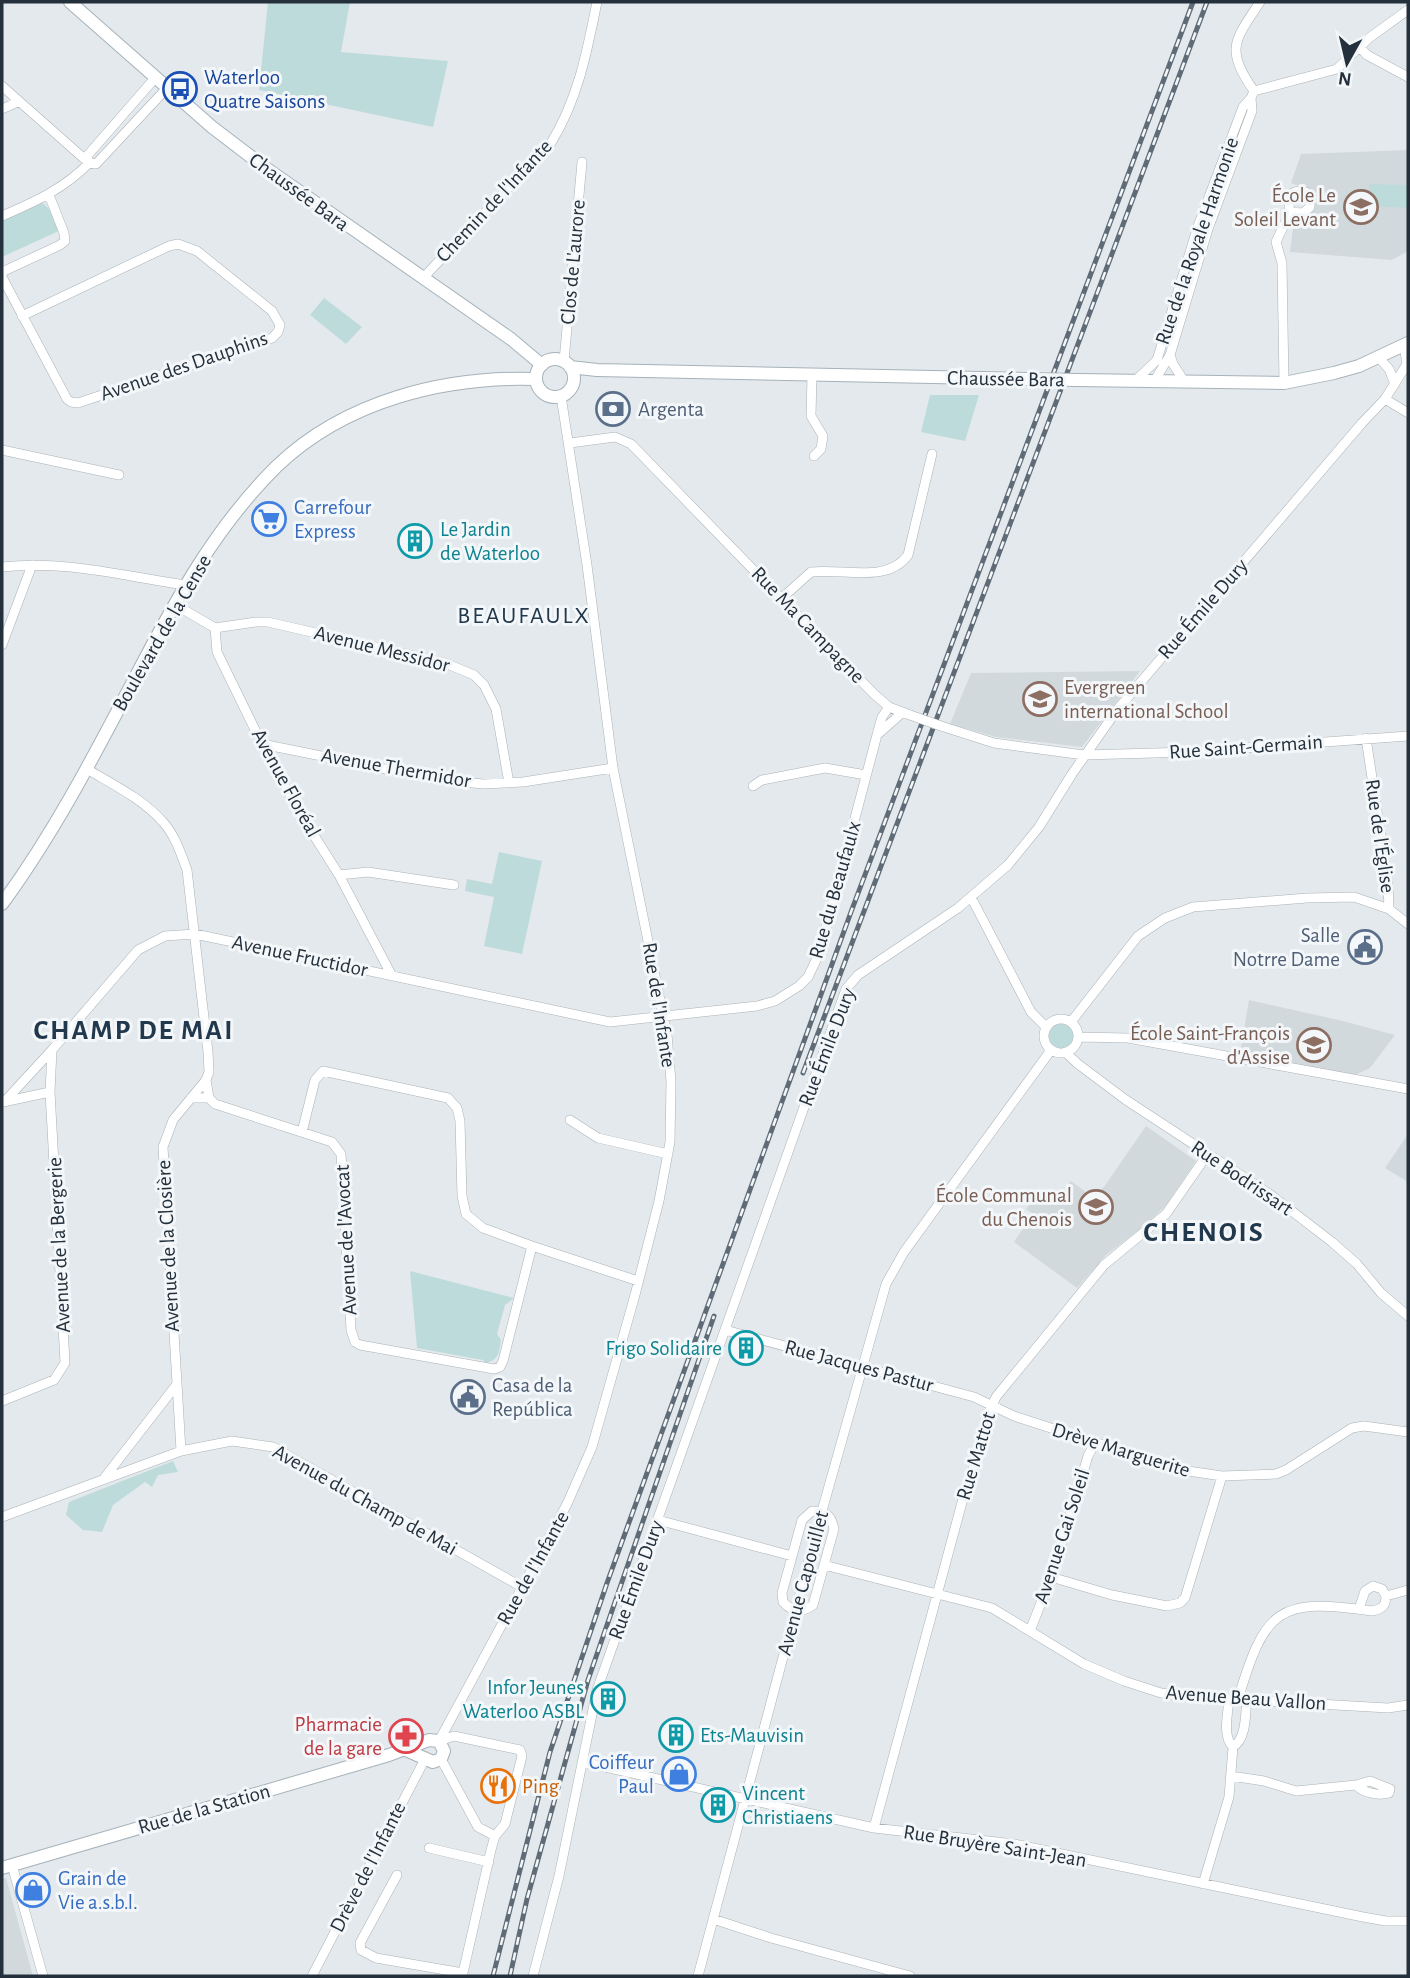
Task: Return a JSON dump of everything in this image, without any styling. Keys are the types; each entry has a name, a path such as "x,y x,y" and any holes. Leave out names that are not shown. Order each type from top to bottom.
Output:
{"main road":[{"name":"Chaussée Bara","path":"70,2 167,88 267,169 511,339 542,365"},
{"name":"Chaussée Bara","path":"567,364 597,370 1284,383 1334,373 1379,358 1406,344"},
{"path":"552,359 567,364 574,381 572,387 561,396 548,395 538,386 536,379 542,365 552,359"},
{"name":"Chaussée Bara","path":"574,381 597,370"},
{"name":"Boulevard de la Cense","path":"2,904 23,876 87,769 185,585 235,513 279,465 333,425 405,394 478,380 536,379"},
{"path":"406,1750 425,1759 433,1762 441,1759 443,1748 439,1741 425,1742 421,1751 425,1759"},
{"name":"Rue de la Station","path":"7,1866 406,1750 425,1742"}],"street":[{"name":"Chemin de l'Infante","path":"423,278 538,158 556,135 575,98 597,2"},
{"path":"1260,2 1236,39 1234,53 1253,95 1337,69 1369,38 1408,10"},
{"path":"1360,47 1367,55 1408,77"},
{"path":"89,163 88,156 156,78"},
{"path":"2,86 89,163 96,164 167,88"},
{"name":"Rue de la Royale Harmonie","path":"1155,380 1170,355 1208,229 1252,111 1253,95"},
{"name":"Rue de la Royale Harmonie","path":"1136,380 1157,360 1198,226 1243,107 1253,95"},
{"path":"2,109 18,102"},
{"name":"Clos de L'aurore","path":"567,364 582,162"},
{"path":"2,216 49,195 89,163"},
{"path":"22,316 2,274 65,241 49,195"},
{"path":"1284,383 1282,263 1276,243 1290,212"},
{"name":"Avenue des Dauphins","path":"178,244 197,251 277,317 280,326 272,338 78,403 67,398 22,316 178,244"},
{"name":"Rue Émile Dury","path":"533,1976 559,1876 597,1690 846,989 858,975 971,897 1008,865 1028,843 1084,755 1117,710 1385,399 1407,364 1406,344"},
{"name":"Rue de la Royale Harmonie","path":"1170,355 1184,381"},
{"path":"1379,358 1389,369 1395,384"},
{"path":"812,375 811,416 823,439 821,449 814,456"},
{"name":"Rue de l'Infante","path":"439,1741 568,1504 592,1447 610,1392 659,1201 668,1154 670,1058 613,768 570,443 561,396"},
{"path":"1385,399 1408,413"},
{"name":"Rue Ma Campagne","path":"570,443 615,438 631,444 889,707 994,743 1084,755"},
{"path":"2,450 119,475"},
{"path":"782,598 811,572 881,572 900,565 908,555 932,454"},
{"path":"2,645 32,565"},
{"path":"2,567 72,566 185,585"},
{"path":"174,604 215,628"},
{"name":"Avenue Messidor","path":"215,628 268,622 445,663 474,675 484,685 496,709 509,783"},
{"name":"Avenue Floréal","path":"215,628 217,652 262,744 301,815 339,875 392,976"},
{"name":"Rue du Beaufaulx","path":"663,1017 757,1006 790,993 807,977 819,954 882,717 889,707"},
{"path":"877,735 907,714"},
{"name":"Rue Saint-Germain","path":"1084,755 1189,752 1408,737"},
{"name":"Rue de l'Église","path":"1366,738 1388,884 1389,909 1408,924"},
{"name":"Avenue Thermidor","path":"262,744 435,779 483,783 509,783 613,768"},
{"path":"753,786 762,780 825,768 866,775"},
{"path":"87,769 142,803 163,822 178,846 187,870 209,1062 206,1080 209,1098"},
{"path":"339,875 368,872 454,885"},
{"path":"971,897 1031,1012 1046,1027 1045,1041 1051,1050 1065,1052 1074,1047 1078,1037 1071,1023 1059,1019 1046,1027"},
{"path":"1071,1023 1139,936 1158,922 1181,911 1215,903 1330,897 1354,897 1389,909"},
{"name":"Avenue Fructidor","path":"3,1102 52,1051 138,950 165,936 195,934 596,1020 625,1022 663,1017"},
{"path":"1078,1037 1128,1038 1408,1089"},
{"name":"Avenue Capouillet","path":"698,1976 822,1511 886,1284 904,1252 1051,1050"},
{"name":"Avenue de la Bergerie","path":"2,1401 54,1380 65,1363 50,1092 52,1051"},
{"name":"Rue Bodrissart","path":"1065,1052 1107,1086 1271,1195 1357,1264 1381,1293 1408,1316"},
{"path":"302,1132 315,1080 324,1071 448,1098 457,1108 460,1121 462,1195 466,1214 478,1226 638,1281"},
{"name":"Avenue de la Closière","path":"181,1451 163,1147 173,1120 206,1080"},
{"name":"Avenue Fructidor","path":"3,1102 50,1092"},
{"name":"Avenue de l'Avocat","path":"191,1098 209,1098 215,1104 332,1142 341,1154 351,1330 355,1342 360,1345 494,1370 500,1367 532,1246"},
{"path":"570,1120 598,1138 668,1154"},
{"name":"Rue Mattot","path":"874,1828 961,1504 992,1405 1104,1265 1166,1214 1207,1154"},
{"name":"Rue Jacques Pastur","path":"725,1330 974,1396 992,1405"},
{"path":"104,1478 177,1384"},
{"name":"Drève Marguerite","path":"992,1405 1014,1416 1181,1470 1222,1476 1276,1474 1352,1428 1364,1426 1408,1432"},
{"name":"Avenue du Champ de Mai","path":"2,1517 181,1451 232,1441 273,1447 522,1587"},
{"name":"Avenue Gai Soleil","path":"1030,1631 1051,1577 1088,1456 1095,1443"},
{"path":"1051,1577 1112,1595 1167,1606 1180,1603 1185,1598 1222,1476"},
{"path":"812,1511 822,1511 832,1520 834,1529 813,1605 805,1611 796,1611 783,1602 782,1593 792,1556 802,1520 812,1511"},
{"path":"658,1520 792,1556"},
{"name":"Avenue Beau Vallon","path":"824,1564 992,1608 1084,1664 1161,1693 1388,1708 1408,1705"},
{"path":"1203,1884 1229,1797 1233,1747 1227,1736 1260,1637 1274,1621 1293,1609 1308,1606 1359,1609 1380,1610 1384,1606 1386,1595 1382,1589 1373,1586 1365,1591 1359,1609"},
{"path":"1386,1595 1408,1590"},
{"path":"1233,1747 1240,1743 1242,1737 1238,1699"},
{"path":"397,1875 360,1943 361,1950 376,1958 463,1973 495,1836 505,1824 522,1756 520,1750 454,1736 439,1741"},
{"name":"Drève de l'Infante","path":"312,1976 425,1759"},
{"path":"441,1759 478,1827 495,1836"},
{"name":"Rue Bruyère Saint-Jean","path":"583,1762 874,1828 1014,1844 1386,1921 1408,1921"},
{"path":"1231,1776 1264,1781 1296,1791 1356,1784"},
{"path":"429,1848 489,1862"},
{"path":"7,1866 43,1976"},
{"path":"713,1919 909,1976"}],"shaded area":[{"path":"268,2 350,2 341,52 448,61 433,127 259,90"},
{"name":"École Le Soleil Levant","path":"1408,150 1408,251 1392,260 1290,252 1294,221 1311,213 1316,201 1312,190 1291,183 1301,154"},
{"path":"1369,184 1408,185 1408,208 1369,206"},
{"path":"43,203 52,212 61,230 2,257 2,219"},
{"path":"324,298 362,327 346,344 310,315"},
{"path":"930,395 979,395 965,441 921,432"},
{"name":"Evergreen international School","path":"1140,671 1082,747 996,737 950,724 971,673"},
{"path":"499,852 542,861 522,954 484,946 494,897 465,891 467,879 492,884"},
{"name":"École Saint-François d'Assise","path":"1249,1000 1395,1035 1370,1068 1355,1075 1240,1054"},
{"path":"1061,1024 1070,1027 1073,1036 1070,1045 1061,1048 1052,1045 1049,1036 1052,1027"},
{"name":"École Communal du Chenois","path":"1146,1126 1196,1161 1166,1205 1148,1223 1106,1255 1077,1288 1014,1242 1033,1214 1026,1209 1038,1193 1055,1205 1071,1181 1092,1197 1104,1187"},
{"path":"1408,1134 1408,1182 1385,1168"},
{"path":"410,1271 514,1298 505,1305 497,1334 501,1340 496,1358 485,1363 483,1360 417,1348"},
{"path":"173,1461 178,1472 158,1475 152,1487 145,1482 113,1505 102,1532 83,1530 66,1515 69,1502"},
{"path":"6,1878 33,1976 2,1976 2,1879"}],"railway":[{"path":"493,1976 550,1752 607,1583 851,912 1193,2"},
{"path":"803,1073 1207,2"},
{"path":"510,1976 527,1899 588,1680 714,1316"}],"place":[{"name":"Waterloo Quatre Saisons","path":"180,89"},
{"name":"École Le Soleil Levant","path":"1361,207"},
{"name":"Argenta","path":"613,409"},
{"name":"Carrefour Express","path":"269,519"},
{"name":"Le Jardin de Waterloo","path":"415,541"},
{"name":"Evergreen international School","path":"1040,699"},
{"name":"Salle Notrre Dame","path":"1365,947"},
{"name":"École Saint-François d'Assise","path":"1314,1045"},
{"name":"École Communal du Chenois","path":"1096,1207"},
{"name":"Frigo Solidaire","path":"746,1348"},
{"name":"Casa de la República","path":"468,1397"},
{"name":"Infor Jeunes Waterloo ASBL","path":"608,1699"},
{"name":"Ets-Mauvisin","path":"676,1735"},
{"name":"Pharmacie de la gare","path":"406,1736"},
{"name":"Coiffeur Paul","path":"679,1774"},
{"name":"Ping","path":"498,1786"},
{"name":"Vincent Christiaens","path":"718,1805"},
{"name":"Grain de Vie a.s.b.l.","path":"33,1890"}],"district":[{"name":"BEAUFAULX","path":"524,616"},
{"name":"CHAMP DE MAI","path":"134,1031"},
{"name":"CHENOIS","path":"1204,1233"}]}
